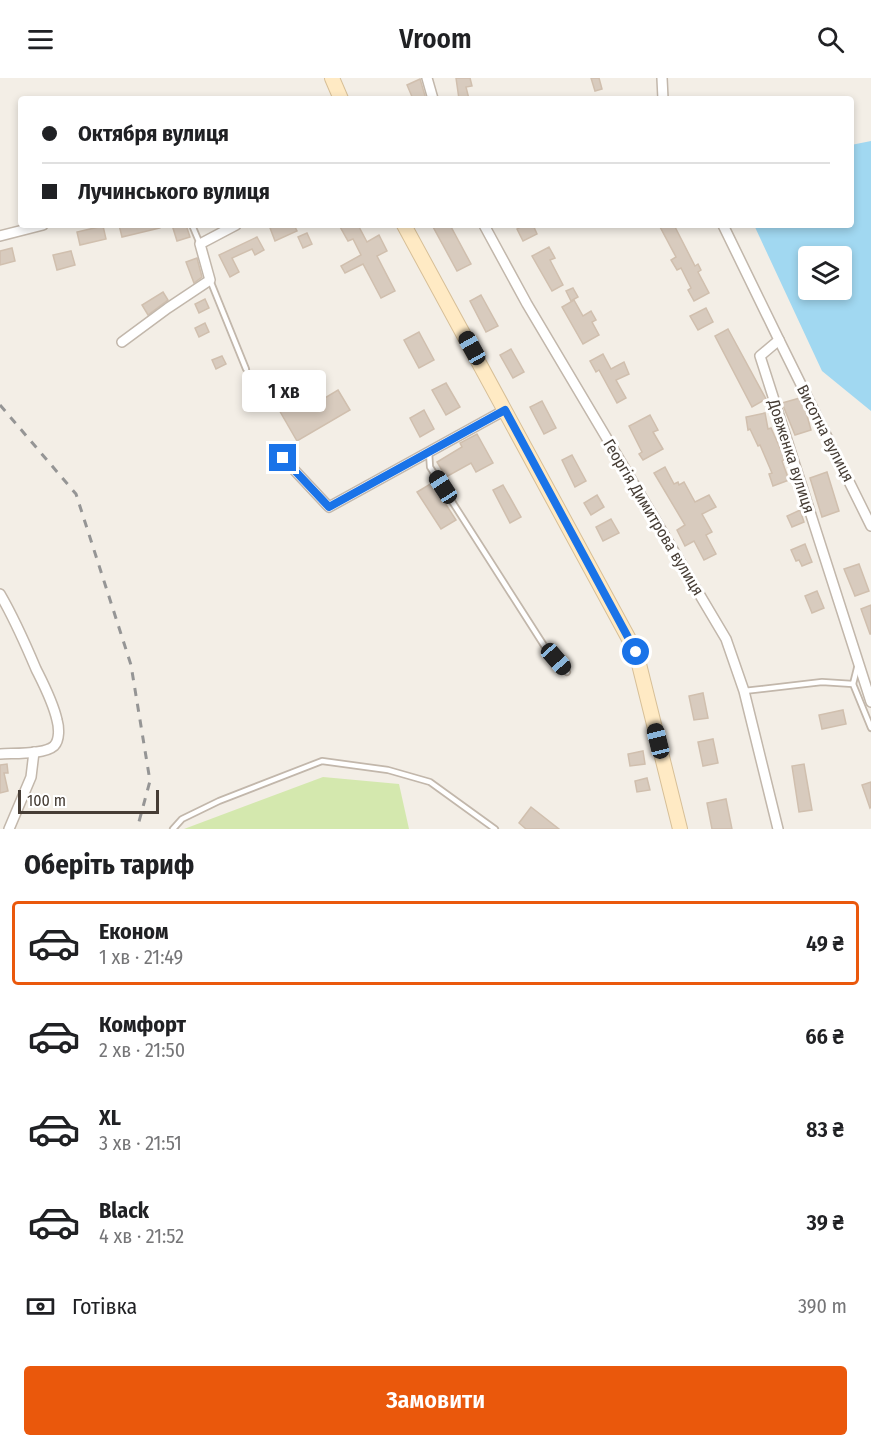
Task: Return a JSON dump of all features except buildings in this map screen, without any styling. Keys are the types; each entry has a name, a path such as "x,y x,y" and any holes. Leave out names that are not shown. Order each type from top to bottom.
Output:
{"street":[{"path":"332,78 340,96"},
{"path":"427,78 432,96"},
{"path":"662,78 663,96"},
{"path":"0,237 32,228"},
{"path":"122,342 210,280 200,244 230,228"},
{"path":"406,228 636,652 680,829"},
{"name":"Георгія Димитрова вулиця","path":"486,228 527,304 726,639 744,691 778,829"},
{"path":"724,228 779,340"},
{"name":"Висотна вулиця","path":"779,340 871,526"},
{"name":"Довженка вулиця","path":"779,340 760,356 871,702"},
{"path":"283,458 329,507 505,410"},
{"path":"0,594 39,674 58,722 56,744 50,748 34,752 0,754"},
{"path":"9,829 31,777 34,752"}],"lane":[{"path":"193,228 200,244"},
{"path":"210,280 246,369"},
{"path":"429,452 430,467 544,646 567,672"},
{"path":"858,663 853,684 871,728"},
{"path":"744,691 822,682 853,684"},
{"path":"173,829 182,819 219,801 322,761 388,770 430,782 495,829"}],"green space":[{"path":"323,777 399,784 409,829 184,829"}],"water":[{"path":"871,141 871,411 822,371 755,228 854,228 854,144"}],"railway":[{"path":"0,405 76,494 131,665 150,781 137,829"}],"route":[{"path":"283,458 329,507 505,410 636,652"}]}
